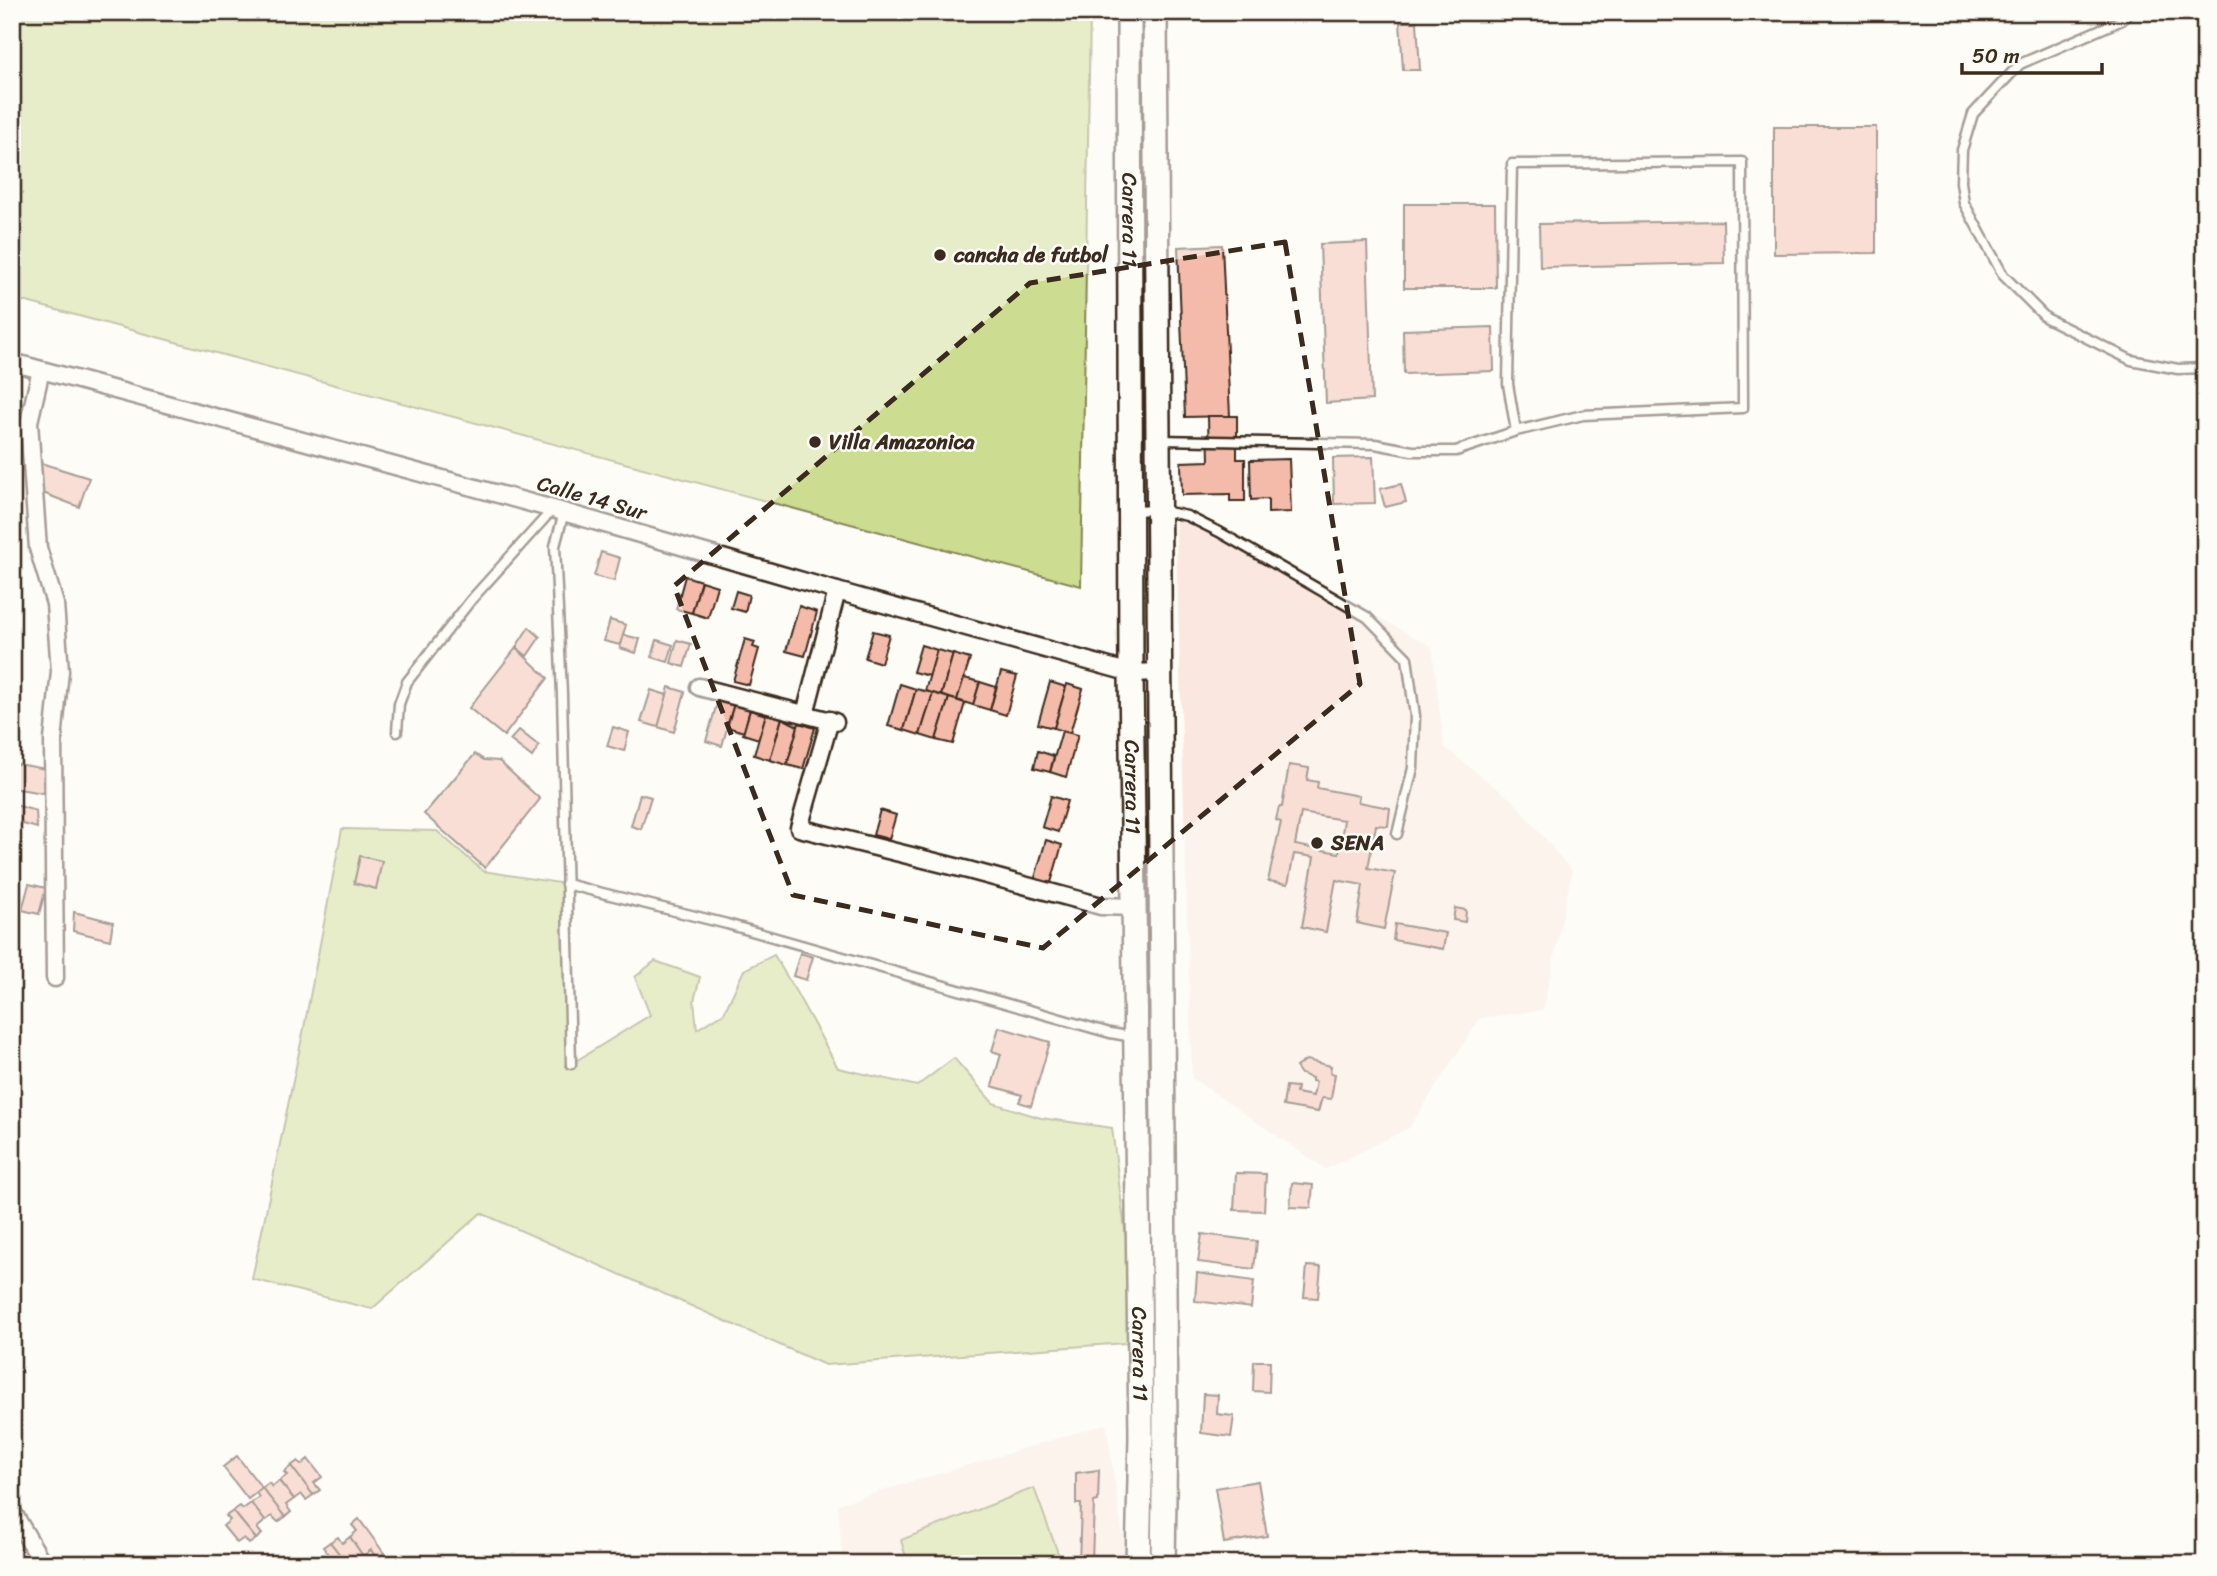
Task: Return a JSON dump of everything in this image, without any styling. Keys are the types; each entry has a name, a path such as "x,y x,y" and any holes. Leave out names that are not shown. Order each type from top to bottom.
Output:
{"main road":[{"name":"Carrera 11","path":"1129,12 1131,673 1140,1422 1138,1564"},
{"name":"Carrera 11","path":"1155,12 1165,1429 1163,1564"}],"street":[{"name":"Calle 14 Sur","path":"12,362 559,510 1131,673 1161,672"},
{"path":"41,370 29,422 38,548 55,604 60,671 53,740 55,978"},
{"path":"806,714 837,591"},
{"path":"699,687 832,721 799,828 1101,906 1134,907"},
{"path":"12,1511 43,1564"}],"lane":[{"path":"2131,12 2122,20 2020,64 1973,114 1962,150 1961,182 1965,203 2003,275 2046,318 2131,360 2178,369 2205,368"},
{"path":"1159,440 1375,444 1412,451 1456,451 1516,431 1583,415 1743,408 1742,162 1512,164 1508,384 1516,431"},
{"path":"397,732 398,704 407,682 471,600 559,510"},
{"path":"559,510 555,546 562,694 570,1065"},
{"path":"1130,512 1159,510 1187,516 1221,533 1367,617 1406,658 1415,716 1413,768 1397,834"},
{"path":"566,884 727,924 1098,1030 1136,1038"}],"highlighted area":[{"path":"1285,242 1360,684 1043,948 793,895 674,586 1030,283"}],"shaded area":[{"path":"1175,505 1432,647 1444,747 1514,802 1572,871 1543,1010 1480,1018 1409,1128 1326,1169 1192,1078"},
{"path":"1106,1424 1125,1564 843,1564 838,1504"}],"green space":[{"name":"Villa Amazonica","path":"12,12 1090,12 1081,586 12,298"},
{"path":"342,829 437,831 483,871 566,884 571,1064 650,1015 635,977 655,961 700,977 694,1001 697,1029 724,1013 744,970 774,955 838,1068 917,1086 954,1058 993,1103 1041,1118 1112,1128 1139,1342 825,1365 481,1213 372,1309 252,1279"},
{"path":"1034,1488 1062,1564 908,1564 901,1540"}],"building":[{"path":"1400,22 1417,22 1420,70 1403,70"},
{"path":"1774,127 1876,127 1876,253 1774,254"},
{"path":"1404,204 1495,204 1496,288 1404,288"},
{"path":"1723,221 1724,263 1540,267 1539,224"},
{"path":"1367,242 1372,400 1326,403 1320,244"},
{"path":"1222,245 1230,416 1185,417 1178,247"},
{"path":"1493,327 1494,371 1404,374 1403,330"},
{"path":"1208,416 1237,416 1237,459 1245,459 1245,501 1230,501 1230,494 1182,495 1181,462 1209,461"},
{"path":"1373,457 1375,503 1334,504 1333,458"},
{"path":"1289,459 1291,512 1268,513 1268,499 1251,500 1250,460"},
{"path":"41,463 89,478 79,507 38,491"},
{"path":"1401,484 1406,502 1385,507 1380,489"},
{"path":"601,552 620,558 614,581 594,576"},
{"path":"685,576 701,581 692,613 676,609"},
{"path":"701,581 717,586 708,618 692,613"},
{"path":"736,591 749,595 745,612 731,608"},
{"path":"799,606 817,612 805,656 786,651"},
{"path":"610,620 626,625 620,645 604,641"},
{"path":"529,627 540,637 527,656 516,647"},
{"path":"873,631 889,635 881,663 865,658"},
{"path":"624,635 640,639 636,653 620,648"},
{"path":"745,639 755,642 753,647 759,649 749,685 733,681"},
{"path":"657,640 673,645 668,662 652,657"},
{"path":"677,640 691,644 684,667 671,663"},
{"path":"921,645 937,650 930,676 913,672"},
{"path":"516,648 548,678 504,736 469,708"},
{"path":"937,650 953,654 941,696 925,691"},
{"path":"953,654 970,659 957,700 941,696"},
{"path":"1001,672 1017,676 1006,715 990,710"},
{"path":"964,678 980,682 973,705 957,700"},
{"path":"980,682 996,687 990,710 973,705"},
{"path":"1050,682 1066,687 1054,728 1038,724"},
{"path":"900,684 916,689 904,730 888,726"},
{"path":"1067,684 1083,689 1070,733 1054,728"},
{"path":"669,687 685,692 674,732 658,727"},
{"path":"916,689 933,693 920,735 904,730"},
{"path":"651,690 667,695 658,727 641,722"},
{"path":"933,693 949,698 936,740 920,735"},
{"path":"949,698 965,703 953,744 936,740"},
{"path":"718,700 734,704 722,746 706,741"},
{"path":"734,704 750,709 744,732 727,727"},
{"path":"750,710 766,715 759,739 743,734"},
{"path":"766,714 782,718 770,760 754,755"},
{"path":"782,718 798,726 787,765 770,760"},
{"path":"799,723 815,728 803,769 787,765"},
{"path":"613,727 629,732 624,751 607,746"},
{"path":"519,730 539,746 532,757 510,740"},
{"path":"1062,731 1078,735 1066,777 1050,772"},
{"path":"1038,751 1054,756 1050,772 1034,768"},
{"path":"475,754 484,760 499,761 540,799 485,868 424,814"},
{"path":"12,763 46,769 43,793 12,788"},
{"path":"1289,765 1309,768 1307,780 1318,782 1317,788 1359,796 1358,802 1390,808 1388,826 1376,825 1368,868 1395,873 1384,929 1357,923 1363,885 1336,880 1326,932 1302,927 1314,857 1294,854 1288,884 1268,881 1281,822 1276,820 1279,807 1282,807","holes":["1301,813 1344,820 1339,853 1295,845"]},
{"path":"640,794 651,797 641,829 631,826"},
{"path":"1051,796 1067,801 1058,832 1042,827"},
{"path":"15,805 36,811 37,828 12,821 12,813 16,814"},
{"path":"880,810 896,815 889,839 873,835"},
{"path":"1046,840 1062,845 1050,886 1034,881"},
{"path":"360,856 382,861 376,889 354,883"},
{"path":"29,884 46,888 39,914 22,910"},
{"path":"1455,908 1466,910 1465,922 1453,920"},
{"path":"74,912 113,922 110,940 73,931"},
{"path":"1395,924 1446,933 1443,949 1393,940"},
{"path":"800,953 813,957 806,980 793,976"},
{"path":"999,1027 1050,1042 1031,1106 1019,1102 1022,1095 992,1086 1001,1054 992,1051"},
{"path":"1306,1060 1331,1066 1330,1073 1335,1074 1331,1099 1322,1098 1318,1112 1283,1106 1286,1086 1297,1087 1296,1093 1313,1096 1316,1082 1301,1074 1296,1067"},
{"path":"1236,1173 1266,1174 1264,1211 1234,1210"},
{"path":"1292,1183 1313,1185 1311,1208 1290,1207"},
{"path":"1202,1234 1257,1241 1254,1269 1198,1262"},
{"path":"1307,1266 1321,1267 1318,1298 1304,1297"},
{"path":"1197,1273 1254,1281 1251,1308 1195,1301"},
{"path":"1254,1361 1270,1361 1269,1392 1253,1391"},
{"path":"1203,1394 1218,1395 1217,1414 1234,1416 1231,1437 1201,1433"},
{"path":"237,1456 262,1488 248,1499 223,1467"},
{"path":"308,1459 322,1477 314,1483 320,1490 313,1495 291,1466 298,1461 301,1465"},
{"path":"291,1466 313,1495 306,1500 301,1494 294,1499 279,1481 287,1475 284,1472"},
{"path":"1099,1470 1098,1501 1094,1502 1092,1563 1079,1564 1081,1504 1076,1504 1076,1473"},
{"path":"279,1481 294,1499 286,1505 291,1512 285,1517 262,1488 269,1483 272,1487"},
{"path":"1258,1481 1267,1536 1224,1543 1215,1488"},
{"path":"262,1488 285,1517 278,1522 272,1516 265,1521 251,1503 259,1497 256,1493"},
{"path":"251,1503 265,1521 257,1528 262,1534 256,1539 233,1511 240,1506 243,1509"},
{"path":"233,1511 256,1539 249,1544 244,1538 237,1543 223,1526 230,1520 226,1516"},
{"path":"359,1519 384,1553 377,1559 371,1550 363,1556 350,1537 357,1531 352,1525"},
{"path":"338,1537 342,1543 350,1537 363,1556 357,1564 347,1564 330,1542"},
{"path":"330,1542 347,1564 324,1564 321,1559 328,1554 323,1547"}],"place":[{"name":"cancha de futbol","path":"940,255"},
{"name":"Villa Amazonica","path":"815,442"},
{"name":"SENA","path":"1317,843"}]}
